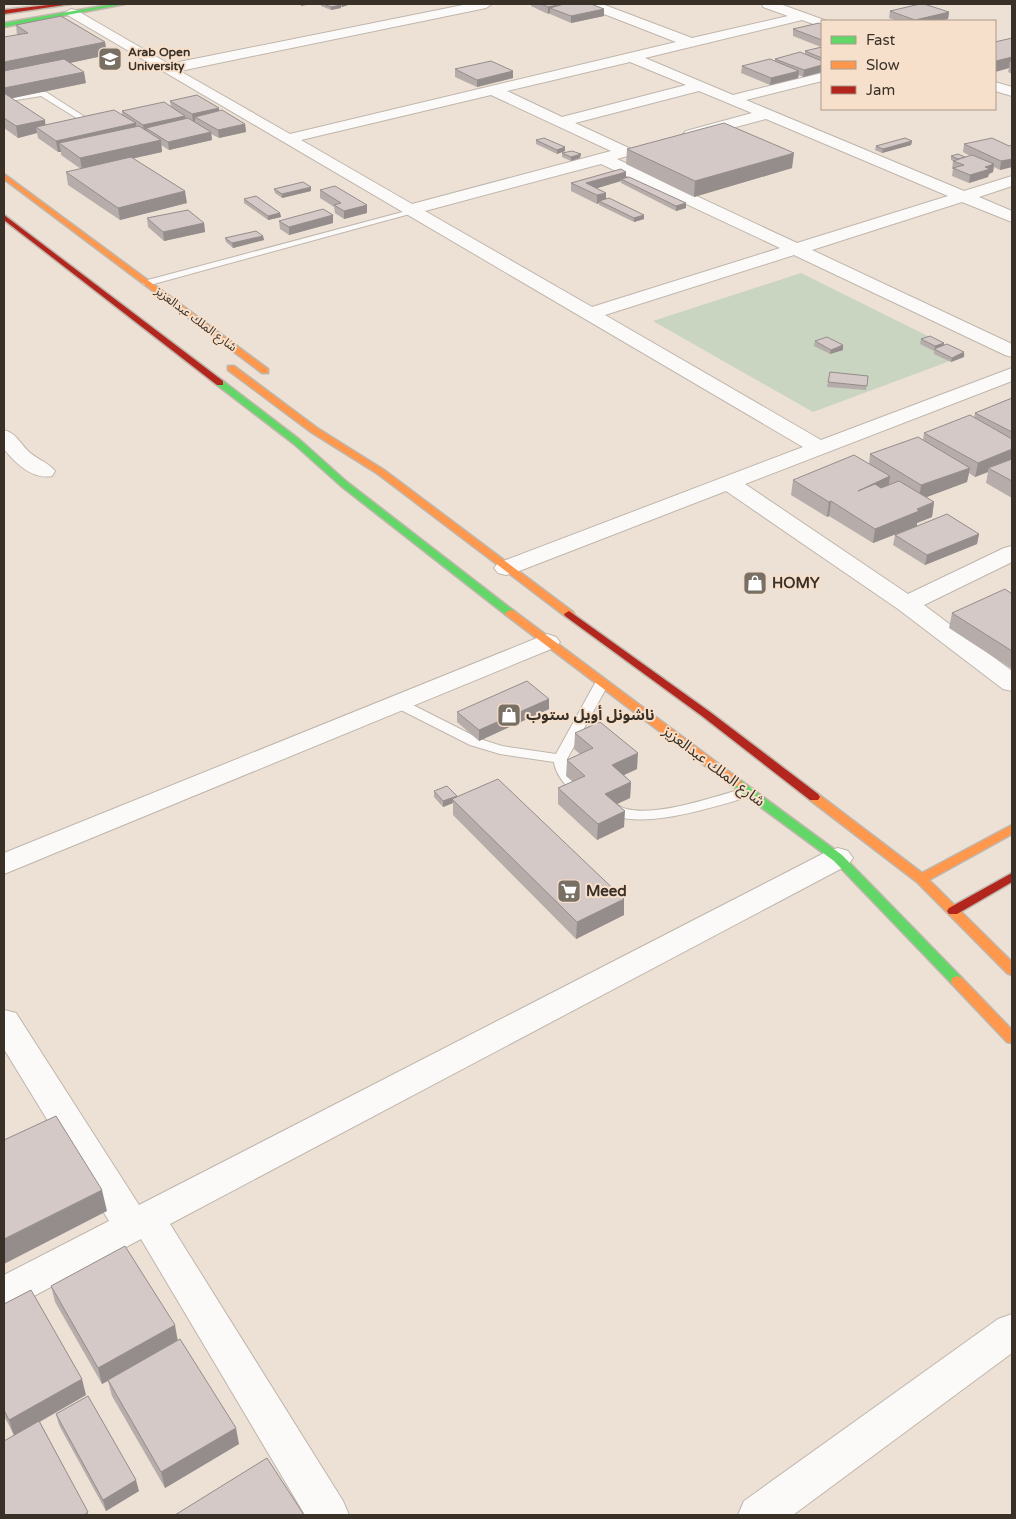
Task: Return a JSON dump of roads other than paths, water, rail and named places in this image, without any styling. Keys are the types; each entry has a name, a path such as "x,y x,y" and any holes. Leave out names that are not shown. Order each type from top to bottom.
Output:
{"street":[{"path":"4,5 16,4"},
{"path":"4,12 122,4"},
{"path":"167,69 486,4"},
{"path":"591,4 691,43"},
{"path":"768,4 821,23"},
{"path":"4,25 70,8 167,69 820,448"},
{"path":"287,139 802,16"},
{"path":"632,57 1012,217"},
{"path":"732,100 821,77"},
{"path":"560,122 701,86"},
{"path":"996,86 1012,92"},
{"path":"493,90 625,152"},
{"path":"672,139 767,114"},
{"path":"411,211 644,147"},
{"path":"602,158 1012,351"},
{"name":"شارع الملك عبدالعزيز","path":"4,176 273,377"},
{"path":"590,314 1012,181"},
{"name":"شارع الملك عبدالعزيز","path":"4,217 297,442 344,484 548,642 838,858 1012,1038"},
{"name":"شارع الملك عبدالعزيز","path":"221,360 314,430 381,472 506,568 706,714 921,879 1012,970"},
{"path":"506,568 1012,374"},
{"path":"4,436 22,457 44,471"},
{"name":"شارع الملك عبدالعزيز","path":"347,438 381,472"},
{"name":"شارع الملك عبدالعزيز","path":"295,457 344,484"},
{"path":"728,483 907,604 1012,683"},
{"path":"907,604 1012,553"},
{"path":"4,864 548,642"},
{"path":"921,879 1012,829"},
{"path":"4,1293 838,858"},
{"path":"953,911 1012,877"},
{"path":"4,1022 13,1057 140,1222 272,1462 328,1515"},
{"path":"759,1515 1012,1331"}],"lane":[{"path":"6,100 32,94 42,94 81,117"},
{"path":"6,100 16,104"},
{"path":"148,283 411,211"},
{"path":"602,683 560,759 561,770 568,782 621,813 642,815 662,813 749,792"},
{"path":"398,703 475,742 500,750 560,759"}],"place":[{"name":"Arab Open University","path":"110,59"},
{"name":"HOMY","path":"755,583"},
{"name":"ناشونل أويل ستوب","path":"509,715"},
{"name":"Meed","path":"569,891"}]}
